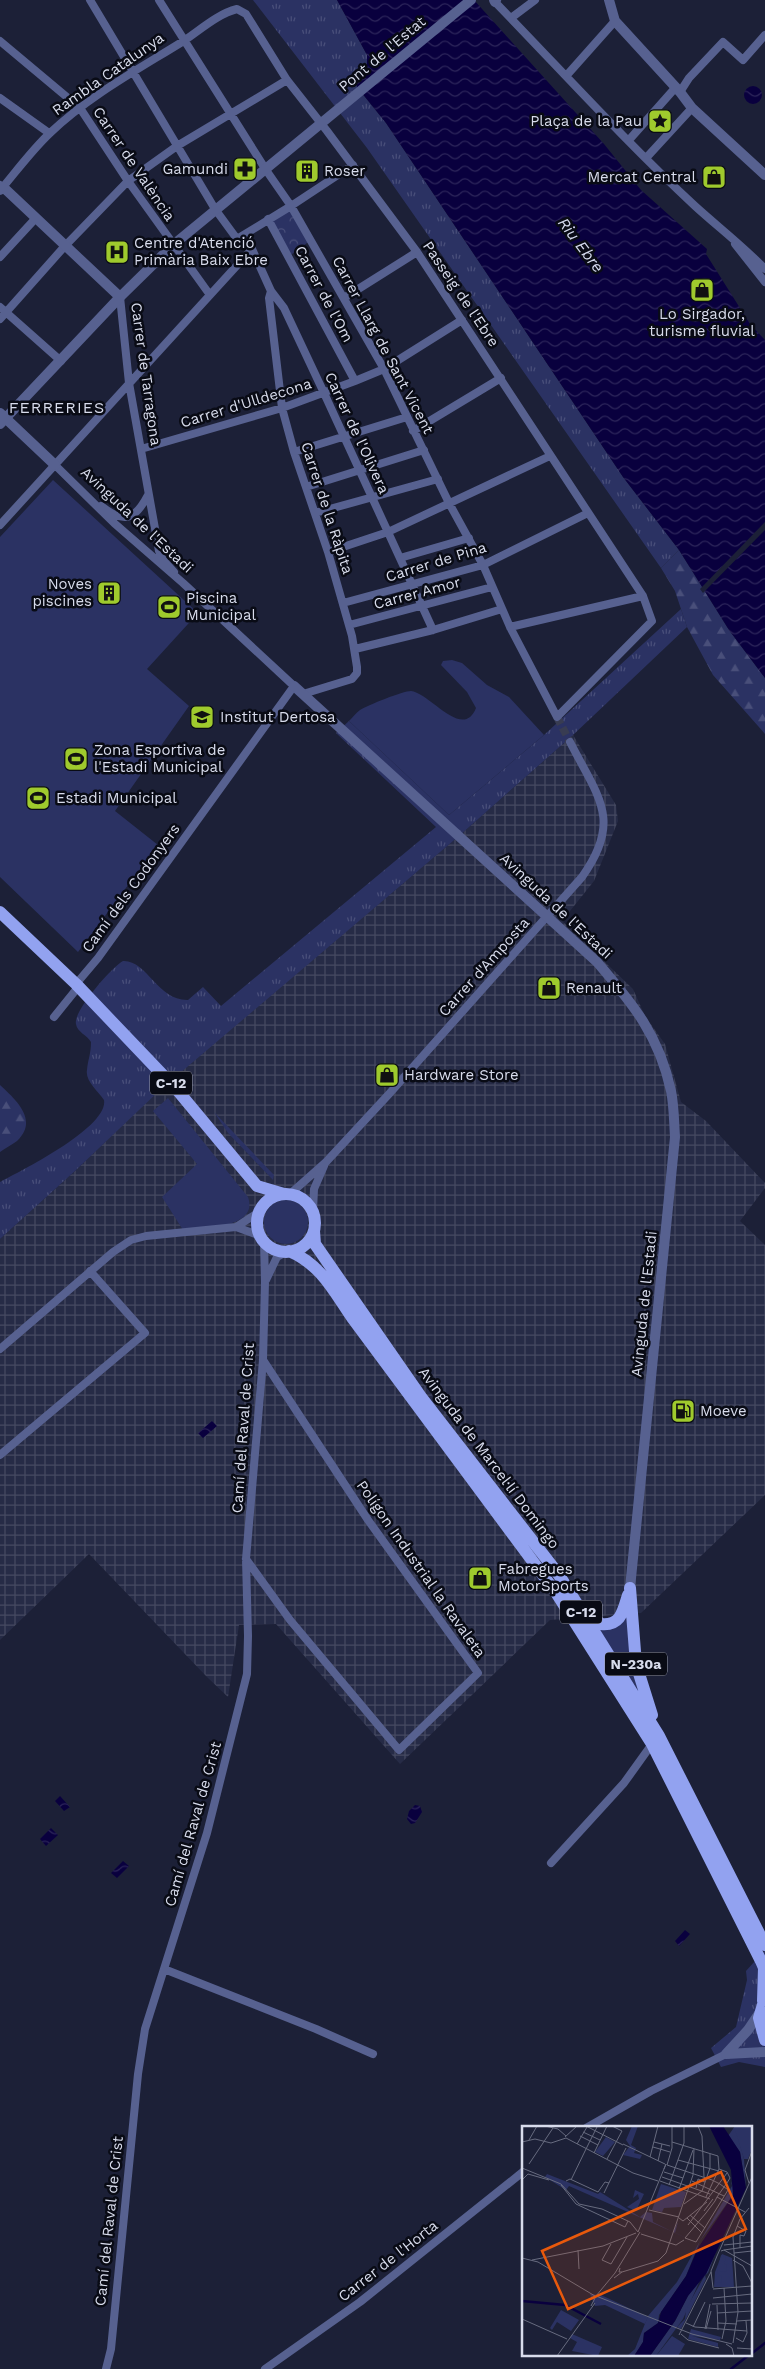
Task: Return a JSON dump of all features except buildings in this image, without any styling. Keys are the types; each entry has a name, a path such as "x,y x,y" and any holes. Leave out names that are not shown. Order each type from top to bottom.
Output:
{"main road":[{"name":"C-12","path":"0,912 77,985 178,1091 257,1186 256,1193 260,1211 258,1228 262,1238 274,1249 288,1252 312,1263 321,1273 557,1594 655,1740 762,1960 764,1968 763,2004 759,2024 765,2040"},
{"path":"257,1186 304,1199 313,1210"},
{"path":"260,1211 266,1202 287,1194"},
{"name":"C-12","path":"313,1210 316,1222 314,1230"},
{"path":"288,1252 302,1247 314,1230"},
{"name":"Avinguda de Marcel·lí Domingo","path":"314,1230 315,1244 421,1397 559,1575 655,1740 752,1918"},
{"name":"N-230a","path":"559,1575 601,1624 615,1623 621,1618 630,1588"},
{"name":"N-230a","path":"630,1588 636,1664 655,1740"},
{"name":"C-12","path":"752,1918 765,1945"},
{"path":"752,1918 765,1936"}],"street":[{"path":"0,525 252,249 237,239 215,209 90,0"},
{"name":"Carrer Llarg de Sant Vicent","path":"159,0 266,170 291,206 384,369 449,503 483,565 510,627 557,717"},
{"name":"Pont de l'Estat","path":"1,419 61,361 120,297 173,245 471,0"},
{"path":"512,18 535,0"},
{"path":"609,0 615,21 692,108 763,170"},
{"path":"495,1 694,205 742,245 765,269"},
{"name":"Passeig de l'Ebre","path":"222,15 237,9 246,14 287,80 417,252 644,596 652,621 557,717"},
{"name":"Rambla Catalunya","path":"1,188 49,134 80,108 132,72 222,15"},
{"path":"566,75 615,21"},
{"path":"629,140 723,42 742,60 765,35"},
{"name":"Carrer de València","path":"0,41 80,108 128,181 210,295"},
{"path":"61,361 2,313 128,181 177,146 287,80"},
{"path":"0,98 49,134"},
{"path":"646,157 692,108"},
{"path":"237,239 353,165"},
{"name":"Carrer de Tarragona","path":"1,188 120,297 130,383 158,546 163,560 183,583"},
{"path":"0,258 35,219"},
{"name":"Carrer de l'Om","path":"268,219 355,381"},
{"path":"729,236 765,282"},
{"name":"Carrer de l'Olivera","path":"252,249 272,291 284,308 324,392 433,630"},
{"path":"344,298 417,252"},
{"name":"Carrer de la Ràpita","path":"272,291 269,298 282,408 294,452 343,603 355,650 357,673 352,679 303,694"},
{"name":"Carrer d'Ulldecona","path":"141,449 282,408 355,381 384,369 462,320"},
{"path":"413,431 501,378"},
{"path":"294,452 345,438 407,417"},
{"path":"1,419 55,465"},
{"path":"306,486 424,450"},
{"path":"328,552 388,532 550,456"},
{"name":"Avinguda de l'Estadi","path":"55,465 88,499 142,549 183,583 597,962 635,1007 659,1048 672,1092 675,1137 630,1588"},
{"path":"315,513 438,480"},
{"path":"80,489 115,516 124,518 139,510 148,495"},
{"name":"Carrer de Pina","path":"343,603 483,565 588,513"},
{"path":"400,558 468,538"},
{"path":"142,549 151,549 158,546"},
{"name":"Carrer Amor","path":"349,625 492,587"},
{"path":"510,627 644,596"},
{"path":"355,650 433,630 502,609"},
{"name":"Camí dels Codonyers","path":"54,1017 294,686"},
{"name":"Carrer d'Amposta","path":"326,1162 390,1094 548,916 596,858 603,840 605,823 602,805 570,742"},
{"path":"287,1194 326,1162"},
{"path":"313,1210 314,1189 326,1162"},
{"path":"0,1349 90,1272 131,1240 146,1236 236,1227 260,1211"},
{"path":"236,1227 262,1238"},
{"name":"Camí del Raval de Crist","path":"106,2369 111,2349 138,2074 145,2029 207,1834 247,1674 246,1560 263,1360 265,1282 262,1238"},
{"path":"265,1282 277,1257 288,1252"},
{"path":"0,1455 145,1333 90,1272"},
{"name":"Polígon Industrial la Ravaleta","path":"246,1560 290,1620 399,1750 478,1673 368,1520 263,1360"},
{"path":"551,1862 624,1783 655,1740"},
{"path":"164,1969 316,2029 373,2054"},
{"path":"590,2126 646,2094 726,2054 748,2030 763,2004"},
{"path":"726,2054 765,2052"},
{"name":"Carrer de l'Horta","path":"265,2369 366,2297 522,2173"}],"shaded area":[{"path":"573,735 616,805 618,821 594,881 562,921 633,989 645,1016 665,1044 681,1102 706,1121 765,1183 765,1188 740,1221 765,1245 765,1495 641,1613 550,1620 400,1764 276,1624 239,1625 228,1697 89,1554 0,1640 0,1239 75,1171 159,1090 459,836"}],"green space":[{"path":"253,0 337,0 367,55 367,69 357,87 386,123 623,477 679,550 661,568 367,148"},
{"path":"291,206 311,240 288,257 268,219"},
{"name":"Zona Esportiva de l'Estadi Municipal","path":"53,480 198,613 147,669 189,706 115,811 158,845 78,952 0,877 0,537"},
{"path":"679,550 729,630 765,678 765,734 713,675 687,627 675,591 661,568"},
{"path":"681,609 687,627 573,735 459,836 160,1090 0,1239 0,1182 62,1147 93,1123 102,1111 104,1100 90,1082 87,1074 91,1042 78,1029 76,1024 81,1010 94,990 118,965 123,961 131,962 146,973 161,988 178,999 188,1000 203,987 221,1006 436,827 336,733 349,721 449,815 544,735"},
{"path":"452,660 462,663 487,685 509,697 544,735 449,815 349,721 364,708 411,691 419,694 455,718 463,720 470,717 476,708 467,692 441,665 443,661"},
{"path":"0,1085 13,1097 23,1111 26,1118 26,1126 17,1141 0,1152"},
{"path":"168,1098 248,1197 249,1207 245,1215 238,1221 215,1227 183,1230 162,1197 197,1164 153,1111"},
{"path":"214,1112 274,1175 273,1180 228,1133"},
{"path":"286,1200 298,1204 304,1210 308,1222 304,1234 298,1240 286,1244 274,1240 268,1234 264,1222 268,1210 274,1204"},
{"path":"629,1604 645,1707 594,1624 603,1628"},
{"path":"765,1950 765,2067 739,2062 721,2067 711,2048 736,2027 747,1980 746,1971"}],"water":[{"name":"Riu Ebre","path":"337,0 474,0 604,144 641,190 707,249 706,254 750,324 765,340 765,678 729,630 679,550 623,477 386,123 357,87 355,79 367,69 367,55"},
{"path":"753,86 759,89 762,95 759,101 753,104 747,101 744,95 747,89"},
{"path":"212,1421 217,1426 203,1438 198,1433"},
{"path":"60,1796 70,1807 64,1811 55,1801"},
{"path":"415,1805 420,1806 422,1812 415,1823 411,1824 407,1819 409,1811"},
{"path":"51,1828 58,1835 46,1846 40,1839"},
{"path":"123,1861 129,1866 117,1878 111,1873"},
{"path":"685,1930 690,1934 679,1946 675,1941"}],"pier":[{"path":"765,522 765,530 703,593 700,589"}],"waterway":[{"path":"752,2353 765,2343"},
{"path":"731,2369 748,2356"}],"tunnel":[{"path":"557,717 570,742"}],"place":[{"name":"Plaça de la Pau","path":"660,121"},
{"name":"Gamundi","path":"245,169"},
{"name":"Roser","path":"307,171"},
{"name":"Mercat Central","path":"714,177"},
{"name":"Centre d'Atenció Primària Baix Ebre","path":"117,252"},
{"name":"Lo Sirgador, turisme fluvial","path":"702,290"},
{"name":"Noves piscines","path":"109,593"},
{"name":"Piscina Municipal","path":"169,607"},
{"name":"Institut Dertosa","path":"202,717"},
{"name":"Zona Esportiva de l'Estadi Municipal","path":"76,759"},
{"name":"Estadi Municipal","path":"38,798"},
{"name":"Renault","path":"549,988"},
{"name":"Hardware Store","path":"387,1075"},
{"name":"Moeve","path":"683,1411"},
{"name":"Fabregues MotorSports","path":"480,1578"}],"district":[{"name":"FERRERIES","path":"57,407"}]}
